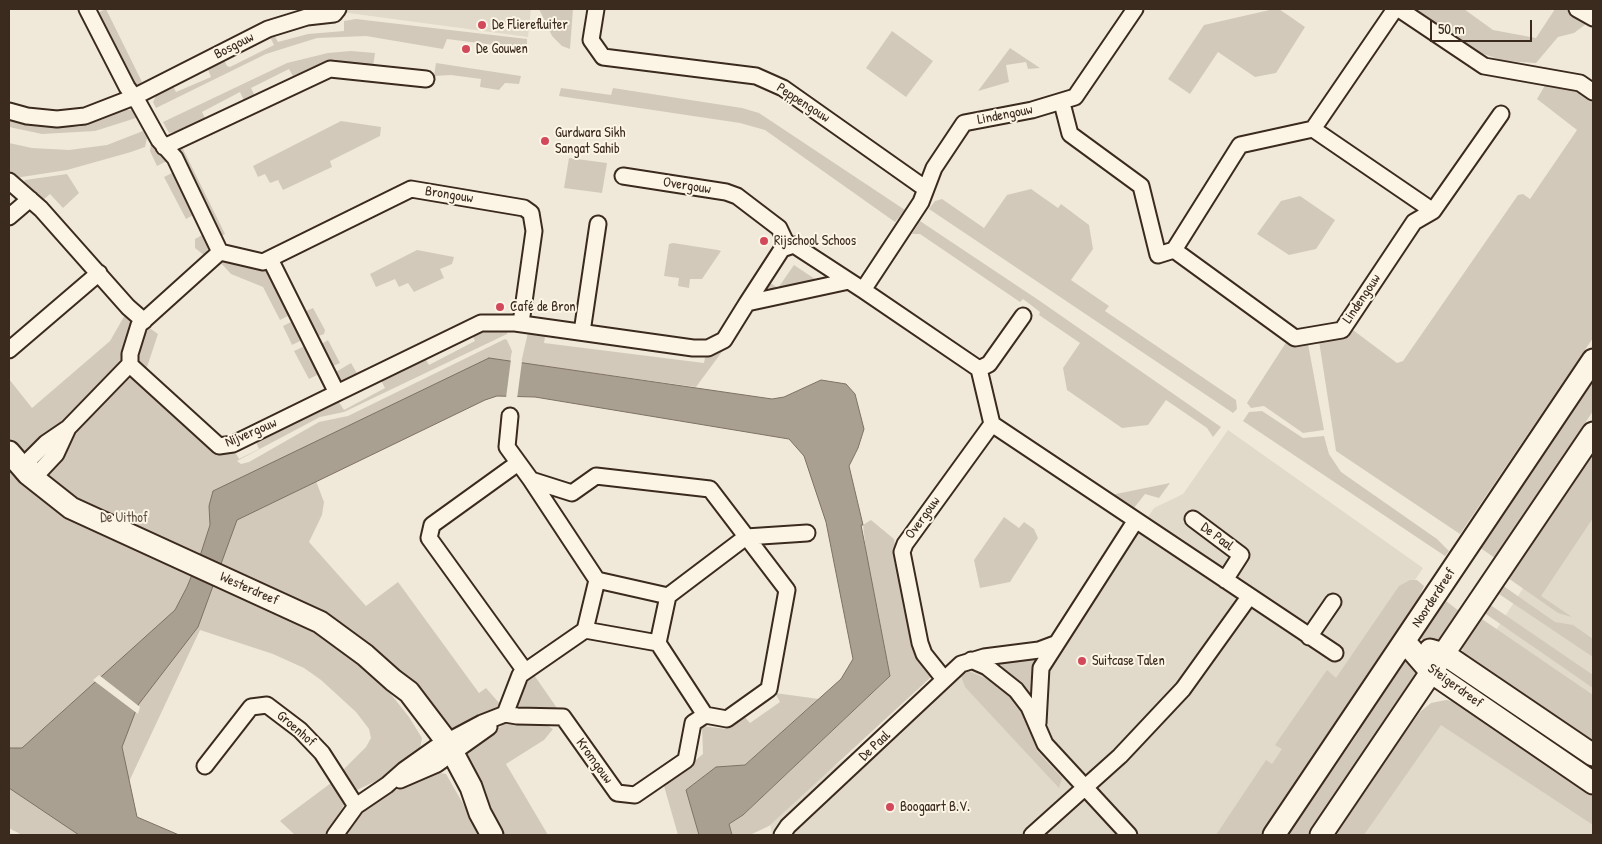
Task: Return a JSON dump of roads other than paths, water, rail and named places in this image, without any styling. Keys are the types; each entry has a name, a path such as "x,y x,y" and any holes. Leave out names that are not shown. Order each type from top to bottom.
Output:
{"main road":[{"name":"Noorderdreef","path":"1274,835 1593,360"},
{"path":"1321,835 1593,433"},
{"name":"Westerdreef","path":"9,438 33,468 71,508 189,564 227,579 320,622 353,645 393,680 403,700 445,751 462,793 480,813 492,835"},
{"name":"Westerdreef","path":"9,452 33,468"},
{"name":"Steigerdreef","path":"1404,642 1444,654 1593,756"},
{"name":"Steigerdreef","path":"1404,642 1431,672 1593,783"}],"street":[{"path":"33,468 56,454 68,428 130,365 139,325 220,252 175,158 164,147 145,117 87,9"},
{"name":"Bosgouw","path":"134,97 268,29 307,17 334,14 338,9"},
{"name":"Peppengouw","path":"596,9 591,40 603,57 756,76 783,88 926,189"},
{"name":"Lindengouw","path":"926,189 934,168 964,123 1062,103 1075,97 1135,9"},
{"path":"1174,250 1240,144 1313,129 1394,9"},
{"path":"1400,9 1484,66 1580,83 1593,92"},
{"path":"1576,9 1592,19"},
{"path":"164,147 330,69 426,79"},
{"path":"9,111 27,116 71,119 85,116 134,97"},
{"name":"Lindengouw","path":"1062,103 1070,134 1141,186 1158,255 1174,250 1295,338 1342,330 1414,222 1433,211 1501,114"},
{"path":"1313,129 1433,211"},
{"name":"Overgouw","path":"623,176 726,192 737,196 779,228 788,247"},
{"path":"9,182 30,199 100,273 128,307 144,321"},
{"name":"Brongouw","path":"220,252 256,262 270,259 411,189 524,208 531,213 534,231 521,323"},
{"path":"863,290 917,208 926,189"},
{"path":"9,218 30,199"},
{"path":"582,332 598,224"},
{"path":"270,259 337,393 481,323 521,323 693,348 708,348 724,340 782,249 794,245 979,369 992,424 1335,653"},
{"path":"9,350 100,273"},
{"path":"747,303 849,281"},
{"path":"979,369 989,364 1023,316"},
{"name":"Nijvergouw","path":"130,365 220,446 233,444 337,393"},
{"path":"510,416 507,447 597,580 668,596"},
{"name":"Overgouw","path":"944,679 924,654 920,643 902,552 904,544 992,424"},
{"path":"518,463 432,525 430,538 525,671"},
{"path":"531,480 572,493 596,476 710,489 746,537 786,590 769,690 727,719 705,714 658,643 668,596 746,537 807,533"},
{"name":"De Paal","path":"1193,519 1241,555 1225,580"},
{"path":"1038,728 1041,668 1136,520"},
{"path":"335,835 356,806 387,785 404,770 445,751 505,714 520,675 585,630 597,580"},
{"path":"1032,835 1120,756 1183,689 1249,596"},
{"path":"1309,637 1333,602"},
{"path":"585,630 658,643"},
{"name":"De Paal","path":"782,835 788,826 961,664 971,660 1039,650 1055,644"},
{"path":"971,660 987,667 1016,690 1030,707 1045,744 1128,835"},
{"name":"Groenhof","path":"205,766 251,707 267,705 300,730 322,753 356,806"},
{"name":"Kromgouw","path":"505,714 563,717 617,793 635,795 686,760 693,723 705,714"}],"place":[{"name":"De Flierefluiter","path":"482,25"},
{"name":"De Gouwen","path":"466,49"},
{"name":"Gurdwara Sikh Sangat Sahib","path":"545,141"},
{"name":"Rijschool Schoos","path":"764,241"},
{"name":"Café de Bron","path":"500,307"},
{"name":"Suitcase Talen","path":"1082,661"},
{"name":"Boogaart B.V.","path":"890,807"}],"park label":[{"name":"De Uithof","path":"124,518"}]}
